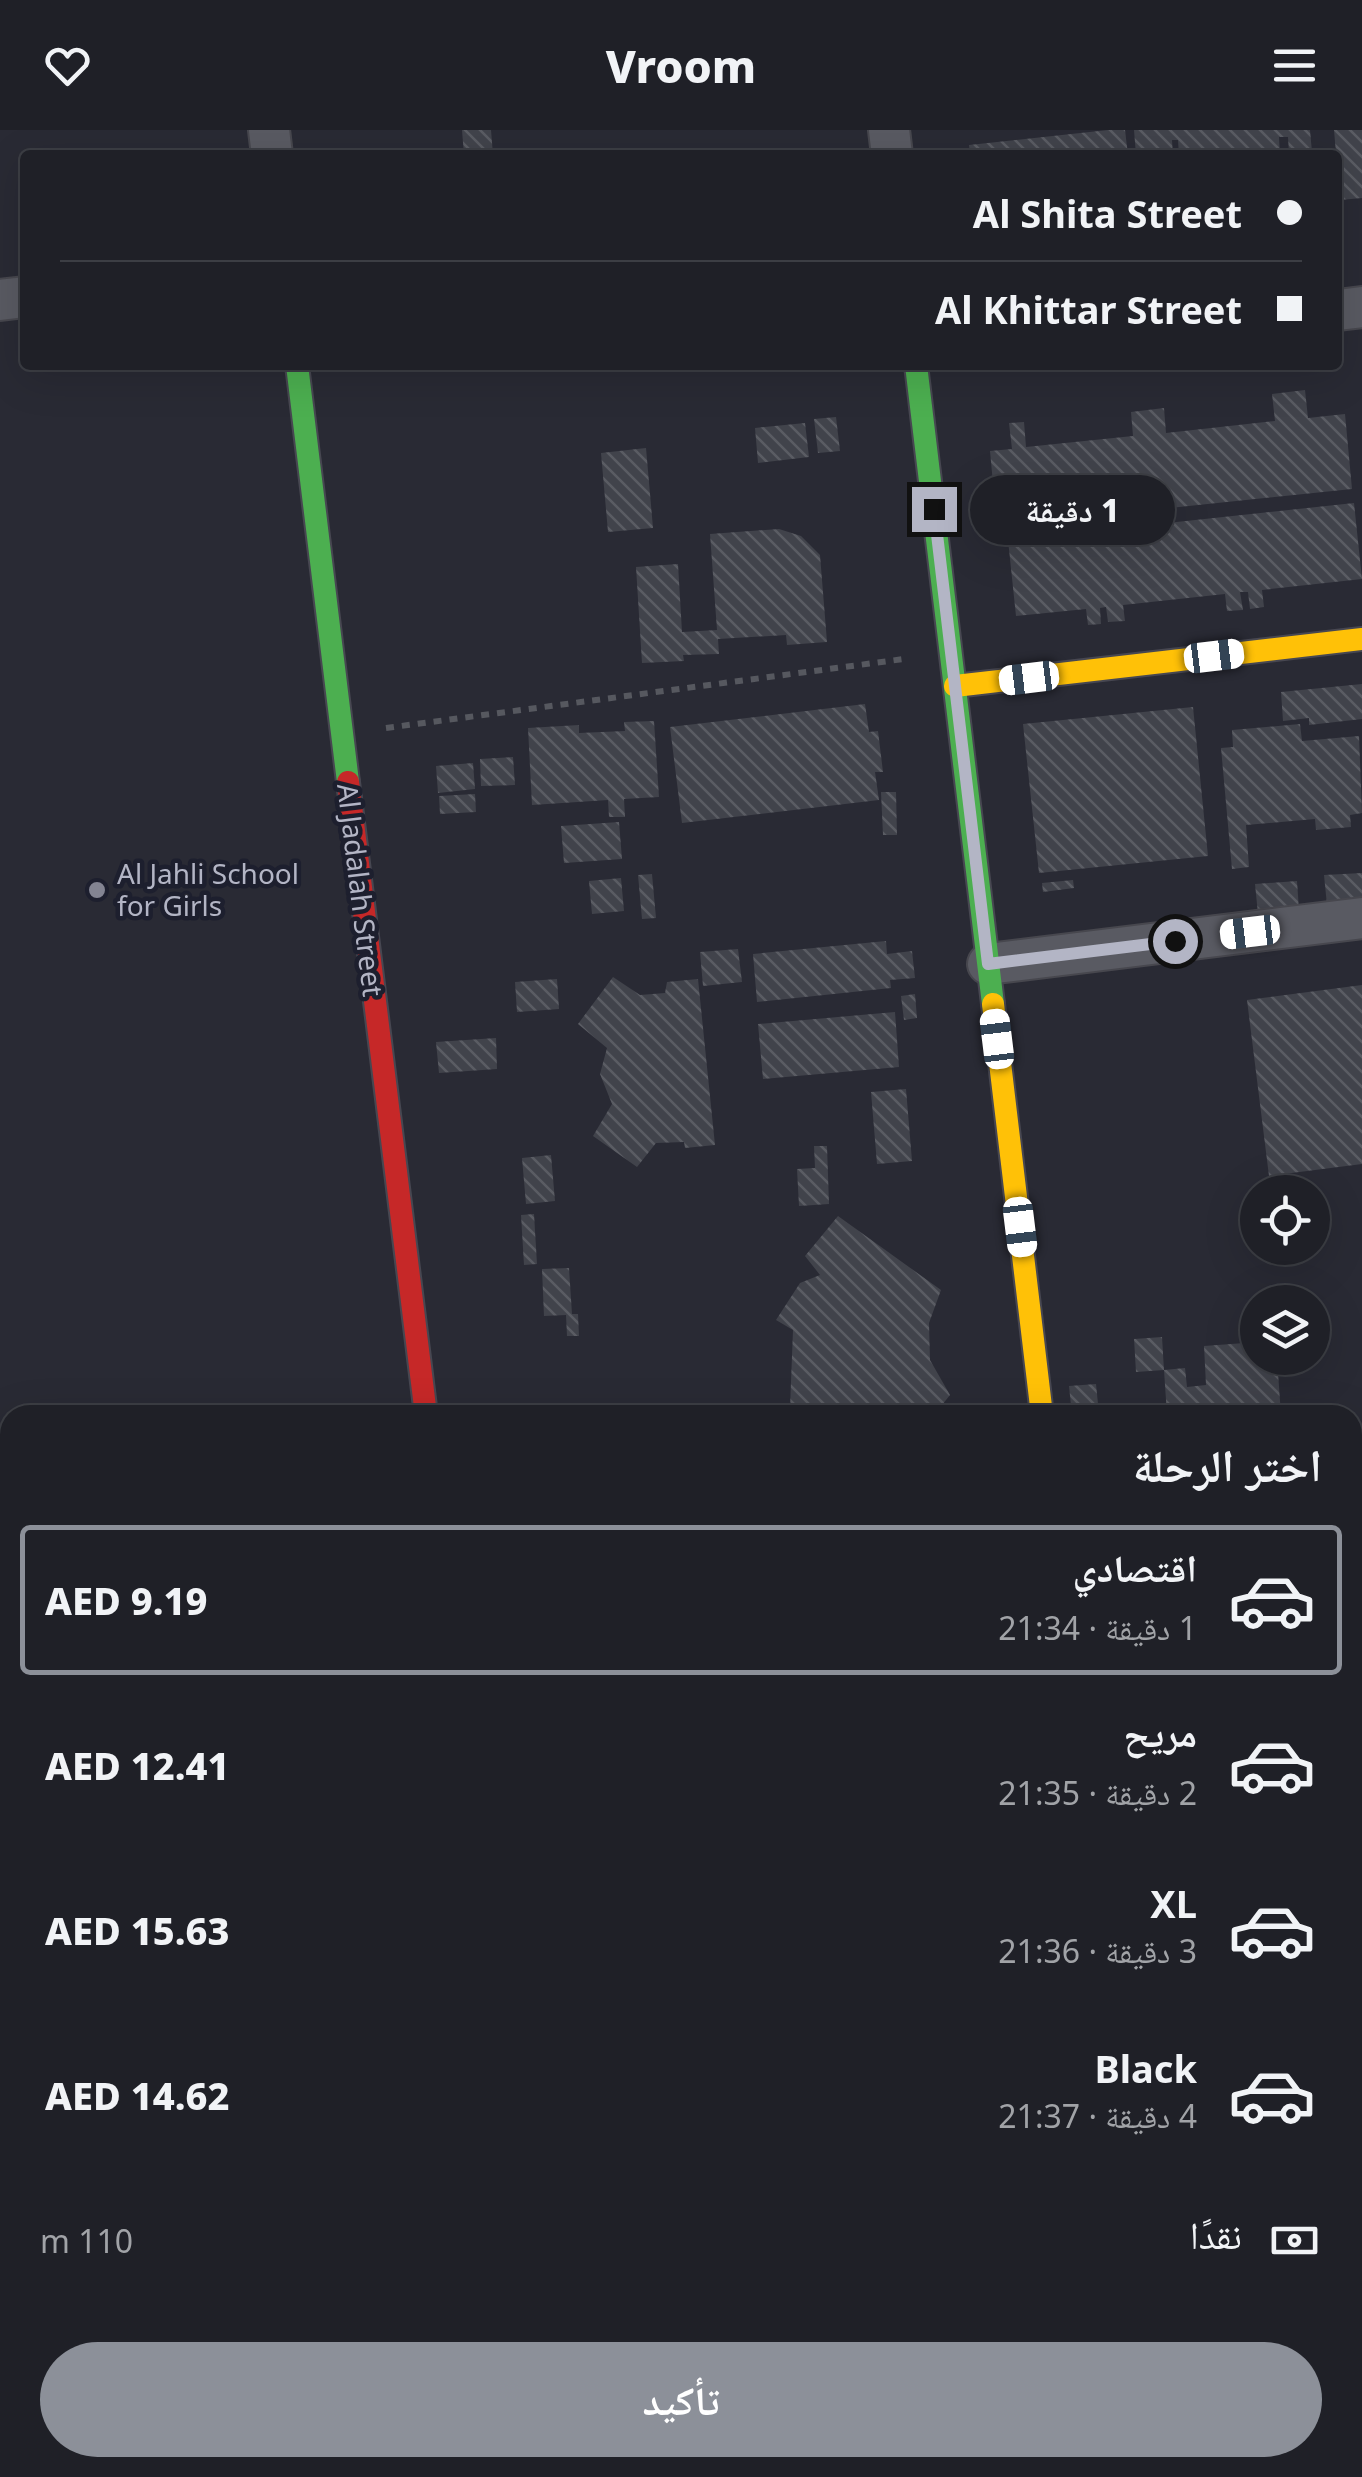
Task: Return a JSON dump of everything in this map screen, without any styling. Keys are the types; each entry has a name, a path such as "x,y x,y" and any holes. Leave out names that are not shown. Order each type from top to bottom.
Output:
{"street":[{"name":"Al Jadalah Street","path":"298,370 425,1405"},
{"path":"917,370 1041,1405"},
{"path":"955,686 1362,638"},
{"path":"988,964 1362,918"}],"path":[{"path":"340,734 951,653"}],"building":[{"path":"462,130 491,130 493,150 464,150"},
{"path":"1125,130 1127,150 970,150 969,145"},
{"path":"1134,130 1310,130 1312,150 1289,150 1288,137 1279,137 1280,150 1179,150 1178,140 1172,140 1173,150 1136,150"},
{"path":"1334,130 1362,130 1362,198 1342,200 1342,150 1336,150"},
{"path":"1305,390 1308,418 1345,414 1352,489 997,526 990,451 1012,449 1009,423 1024,422 1026,447 1133,436 1131,412 1164,408 1166,433 1275,421 1272,394"},
{"path":"836,417 840,451 818,453 814,419"},
{"path":"805,423 809,457 758,463 755,428"},
{"path":"646,448 653,528 608,532 601,453"},
{"path":"1354,503 1362,579 1262,590 1264,607 1250,609 1248,592 1240,592 1243,610 1227,611 1225,594 1123,605 1125,621 1108,622 1106,607 1100,608 1101,624 1088,625 1086,609 1016,616 1008,540"},
{"path":"779,529 801,536 820,555 827,642 787,645 786,635 718,639 719,654 683,655 684,661 642,663 636,567 678,564 682,632 717,630 710,534"},
{"path":"1362,684 1362,719 1309,725 1309,718 1283,721 1281,692"},
{"path":"865,704 869,732 878,731 883,772 875,772 879,800 682,823 670,727"},
{"path":"1193,707 1208,856 1039,873 1023,724"},
{"path":"654,721 659,797 624,799 625,817 609,817 608,800 532,805 528,728 579,725 579,733 625,731 624,722"},
{"path":"1300,724 1302,741 1359,736 1362,813 1350,815 1351,827 1316,830 1315,819 1246,825 1249,867 1232,869 1221,748 1233,747 1232,730"},
{"path":"513,757 515,785 481,786 480,759"},
{"path":"473,763 475,789 438,793 436,766"},
{"path":"881,792 896,792 897,835 883,835"},
{"path":"475,794 476,812 440,814 439,796"},
{"path":"619,822 622,859 564,863 561,826"},
{"path":"1362,873 1362,902 1327,905 1324,875"},
{"path":"652,874 656,918 642,919 638,875"},
{"path":"621,878 624,911 592,914 589,881"},
{"path":"1073,880 1074,888 1043,892 1042,883"},
{"path":"1297,881 1299,910 1258,914 1255,884"},
{"path":"886,941 887,954 912,951 915,978 890,980 891,988 757,1002 753,954"},
{"path":"738,949 742,982 703,986 700,952"},
{"path":"613,977 640,995 665,993 667,982 698,979 715,1145 685,1148 684,1142 656,1143 637,1167 593,1136 612,1104 600,1074 607,1048 578,1024"},
{"path":"557,979 559,1009 517,1012 515,982"},
{"path":"1362,985 1362,1164 1269,1175 1247,1000"},
{"path":"915,994 917,1018 904,1020 901,996"},
{"path":"895,1012 899,1067 763,1079 758,1024"},
{"path":"496,1038 497,1069 439,1073 436,1042"},
{"path":"906,1089 912,1161 877,1164 871,1092"},
{"path":"814,1146 827,1146 829,1204 799,1206 797,1169 815,1168"},
{"path":"551,1155 555,1201 526,1204 522,1158"},
{"path":"534,1214 537,1264 524,1265 521,1215"},
{"path":"838,1216 941,1290 929,1323 930,1360 950,1395 942,1405 790,1405 793,1330 776,1320 800,1283 820,1275 805,1256"},
{"path":"569,1268 572,1314 578,1314 579,1336 567,1336 566,1315 544,1316 542,1269"},
{"path":"1162,1337 1164,1370 1136,1372 1134,1339"},
{"path":"1240,1343 1240,1375 1278,1375 1280,1405 1166,1405 1164,1370 1185,1368 1187,1387 1206,1385 1204,1346"},
{"path":"1096,1384 1098,1405 1071,1405 1069,1386"}],"traffic: fast":[{"path":"298,370 348,782"},
{"path":"917,370 993,1004"}],"traffic: slow":[{"path":"955,686 1362,639"},
{"path":"993,1004 1041,1405"}],"traffic: jam":[{"path":"348,782 425,1405"}],"place":[{"name":"Al Jahli School for Girls","path":"97,890"}],"route":[{"path":"934,509 988,964 1175,941"}]}
